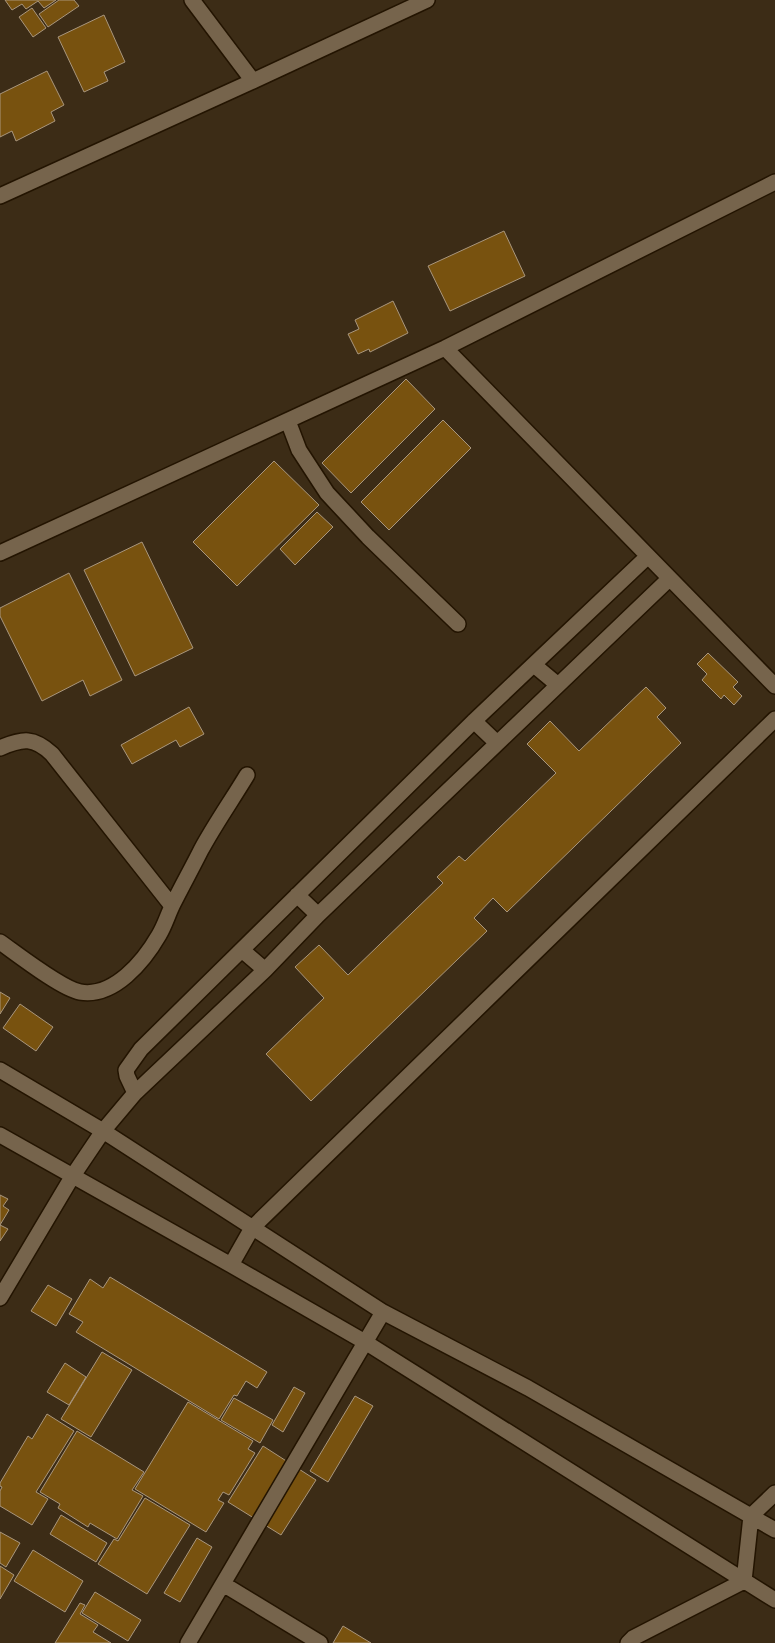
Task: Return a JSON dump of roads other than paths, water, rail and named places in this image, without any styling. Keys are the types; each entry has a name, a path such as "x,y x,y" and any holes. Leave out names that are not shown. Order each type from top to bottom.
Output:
{"street":[{"path":"192,0 253,81"},
{"path":"0,196 427,0"},
{"path":"0,554 444,348 775,182"},
{"path":"444,348 775,686"},
{"path":"288,421 299,450 327,493 368,537 458,624"},
{"path":"136,1093 126,1070 157,1032 474,721 647,557"},
{"path":"0,1298 72,1177 103,1131 136,1093 669,578"},
{"path":"534,665 558,684"},
{"path":"231,1265 252,1228 775,719"},
{"path":"474,721 497,743"},
{"path":"0,748 25,740 34,741 52,754 172,906"},
{"path":"0,942 60,983 80,992 98,991 116,984 130,973 146,956 160,934 172,906 202,848 247,775"},
{"path":"297,895 318,916"},
{"path":"242,950 265,970"},
{"path":"0,1070 103,1131 383,1312 528,1388 775,1530"},
{"path":"0,1135 365,1342 775,1600"},
{"path":"188,1643 383,1312"},
{"path":"744,1581 751,1516 775,1493"},
{"path":"628,1643 633,1638 744,1581"},
{"path":"223,1584 320,1643"}]}
